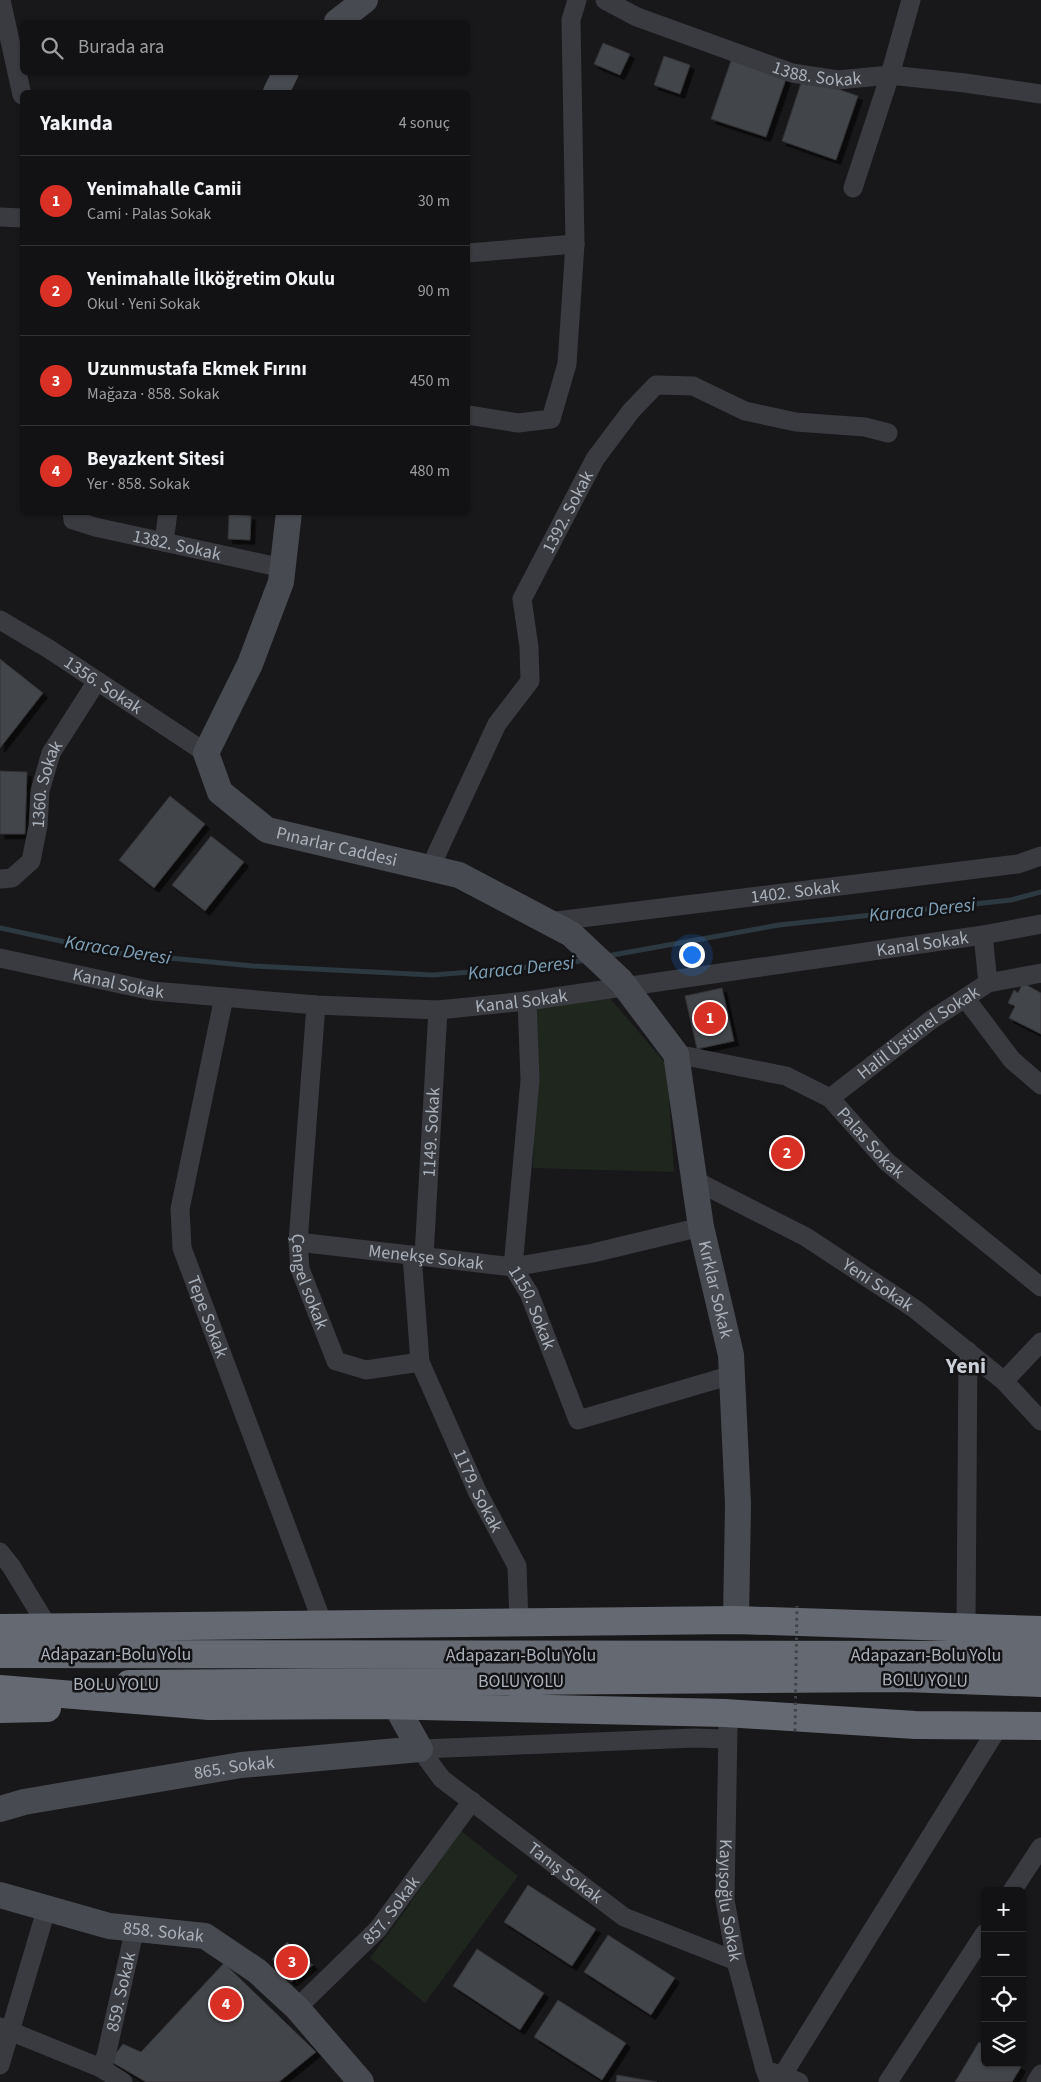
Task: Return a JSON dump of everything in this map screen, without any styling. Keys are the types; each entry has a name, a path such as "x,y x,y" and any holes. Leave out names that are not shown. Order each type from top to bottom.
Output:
{"highway":[{"path":"0,1628 736,1620 966,1626 1041,1630"},
{"path":"0,1653 206,1626"},
{"name":"Adapazarı-Bolu Yolu","path":"0,1653 1041,1655"},
{"name":"BOLU YOLU","path":"0,1687 905,1678 1041,1683"},
{"path":"0,1687 192,1705 284,1706"},
{"path":"0,1709 396,1706 726,1726 1041,1726"}],"street":[{"path":"1,0 21,90"},
{"path":"340,20 365,0"},
{"path":"470,415 518,422 550,418 567,364 575,244 571,20 577,0"},
{"name":"1388. Sokak","path":"605,0 636,16 792,73 838,80 890,75 1041,94"},
{"path":"852,188 890,75 911,0"},
{"path":"277,90 284,75"},
{"path":"0,217 20,218"},
{"path":"470,253 575,244"},
{"name":"1392. Sokak","path":"430,868 497,724 530,681 529,647 522,599 595,459 631,411 656,385 693,386 745,411 796,422 865,427 888,433"},
{"path":"164,542 168,515"},
{"path":"206,753 250,664 281,582 289,515"},
{"name":"1382. Sokak","path":"72,516 95,527 283,568"},
{"name":"1356. Sokak","path":"0,620 49,649 206,753"},
{"name":"1360. Sokak","path":"0,879 12,878 31,861 38,826 40,790 52,753 97,681"},
{"name":"Pınarlar Caddesi","path":"206,753 220,792 267,830 459,875 560,928 623,984"},
{"name":"1402. Sokak","path":"560,928 1018,864 1041,856"},
{"name":"Kanal Sokak","path":"0,958 152,991 316,1005 438,1010 527,1001 623,984 983,935 1041,924"},
{"path":"983,935 988,983"},
{"name":"Halil Üstünel Sokak","path":"830,1098 931,1020 988,983 1041,973"},
{"name":"Kırklar Sokak","path":"623,984 676,1054 701,1227 731,1355 738,1504 736,1620"},
{"name":"Tepe Sokak","path":"224,997 180,1209 182,1248 323,1624"},
{"path":"966,999 1012,1060 1041,1085"},
{"name":"1150. Sokak","path":"527,1001 530,1080 513,1267 529,1293 578,1420 732,1375"},
{"name":"Çengel sokak","path":"316,1005 298,1242 300,1270 336,1361 366,1370 420,1362"},
{"name":"1149. Sokak","path":"418,1256 438,1010"},
{"name":"Palas Sokak","path":"676,1054 786,1076 830,1098 887,1162 1041,1287"},
{"name":"Yeni Sokak","path":"694,1180 806,1237 915,1309 1004,1381 1041,1421"},
{"name":"Menekşe Sokak","path":"298,1242 513,1267 593,1253 701,1227"},
{"path":"418,1256 420,1362"},
{"path":"1004,1381 1041,1342"},
{"path":"966,1626 968,1351"},
{"name":"1179. Sokak","path":"420,1362 477,1491 517,1566 519,1622"},
{"path":"0,1552 11,1566 48,1627"},
{"path":"396,1706 420,1749 694,1738 726,1726"},
{"name":"Kayışoğlu Sokak","path":"726,1726 725,1900 736,1961 779,2077"},
{"path":"779,2077 999,1726"},
{"name":"Tanış Sokak","path":"420,1749 442,1779 624,1917 736,1961"},
{"name":"865. Sokak","path":"0,1809 24,1802 241,1766 420,1749"},
{"name":"857. Sokak","path":"297,2008 378,1929 472,1801"},
{"path":"1015,1887 1041,1847"},
{"name":"858. Sokak","path":"0,1895 109,1926 205,1936 257,1971 297,2008 361,2082"},
{"path":"0,2065 5,2028 46,1908"},
{"name":"859. Sokak","path":"103,2062 135,1928"},
{"path":"888,2082 981,1939"},
{"path":"5,2028 103,2062 124,2082"},
{"path":"1036,2082 1041,2074"}],"path":[{"path":"795,1731 797,1606"}],"shaded area":[{"path":"608,996 667,1065 674,1172 533,1168 537,1008"},
{"path":"460,1830 518,1876 425,2003 370,1958 407,1908"}],"building":[{"path":"603,43 630,54 620,75 594,64"},
{"path":"733,55 788,73 766,137 711,119"},
{"path":"664,56 690,65 680,94 654,85"},
{"path":"803,77 858,96 836,160 782,141"},
{"path":"229,515 251,516 250,540 228,539"},
{"path":"0,659 43,693 0,748"},
{"path":"0,771 27,772 25,834 0,834"},
{"path":"170,796 205,824 154,888 119,860"},
{"path":"211,836 244,862 205,911 172,885"},
{"path":"1023,983 1041,993 1041,1034 1009,1018 1015,1006 1008,1003 1014,990 1018,993"},
{"path":"722,988 734,1041 697,1049 685,996"},
{"path":"528,1885 596,1929 572,1966 504,1922"},
{"path":"608,1935 675,1978 651,2015 584,1972"},
{"path":"287,1942 313,1965 291,1982 272,1959"},
{"path":"477,1949 544,1993 520,2030 453,1986"},
{"path":"224,1963 316,2052 279,2082 146,2082 110,2061 123,2044 141,2052"},
{"path":"558,2000 626,2043 602,2080 534,2037"},
{"path":"979,2042 981,2043 981,2067 1021,2067 1012,2082 955,2082"},
{"path":"617,2075 657,2082 616,2082"}],"waterway":[{"name":"Karaca Deresi","path":"607,956 779,925 1011,900 1041,892"},
{"name":"Karaca Deresi","path":"0,928 117,953 253,966 433,975 555,965 586,960"}],"place":[{"name":"Yenimahalle Camii","path":"710,1018"},
{"name":"Yenimahalle İlköğretim Okulu","path":"787,1153"},
{"name":"Uzunmustafa Ekmek Fırını","path":"292,1962"},
{"name":"Beyazkent Sitesi","path":"226,2004"}],"district":[{"name":"Yeni","path":"966,1365"}]}
